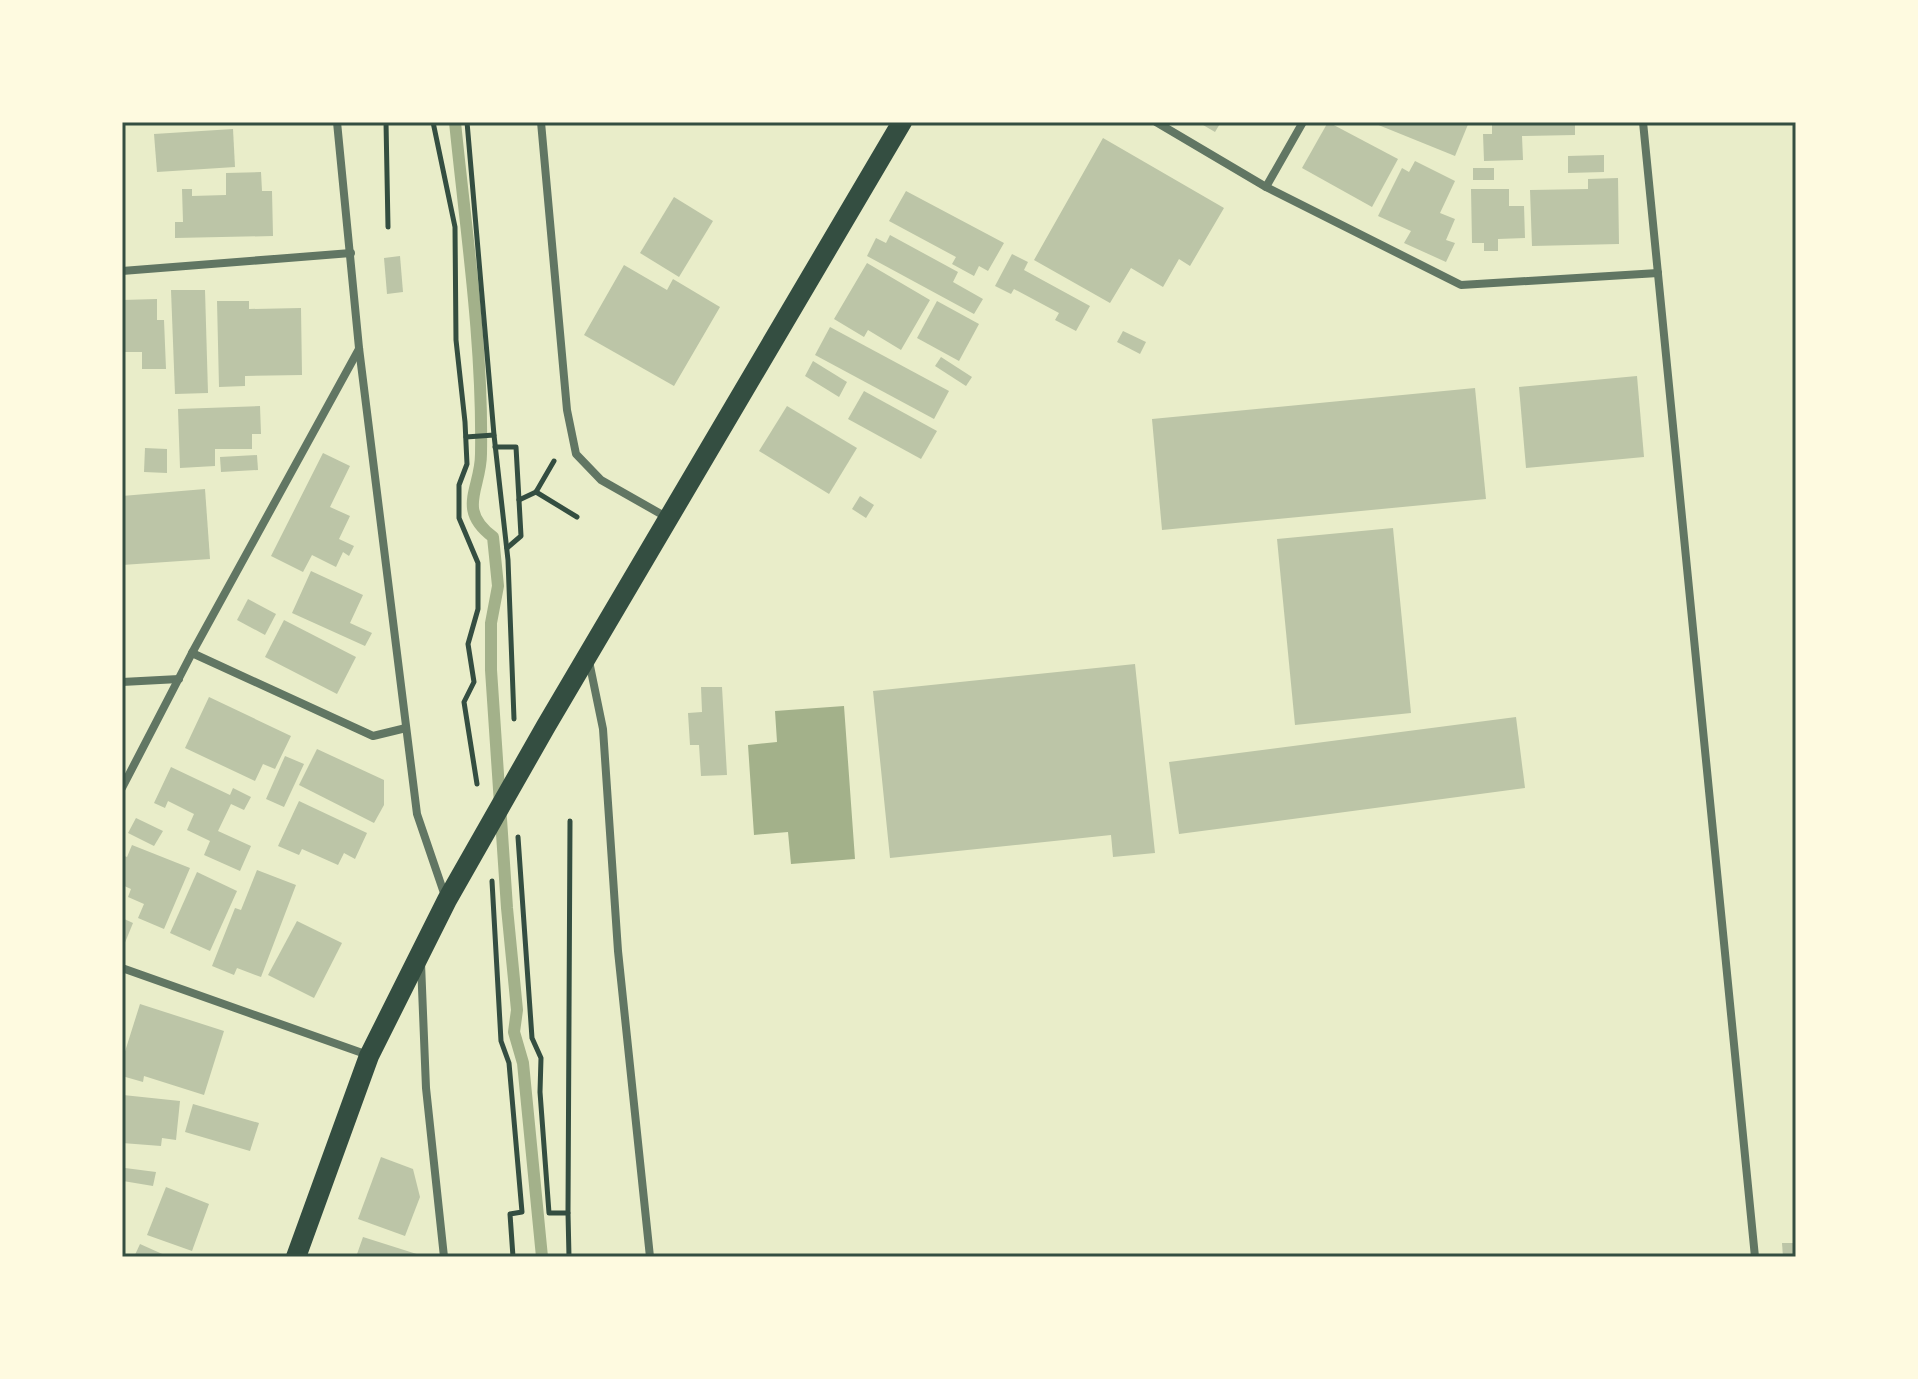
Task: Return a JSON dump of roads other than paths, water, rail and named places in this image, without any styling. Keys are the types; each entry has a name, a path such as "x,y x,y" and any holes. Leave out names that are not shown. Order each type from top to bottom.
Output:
{"main road":[{"path":"296,1257 369,1056 447,900 902,122"}],"street":[{"path":"337,122 359,348 417,814 447,900"},
{"path":"541,122 567,410 576,454 601,480 669,519"},
{"path":"1156,122 1266,187 1461,285 1658,273"},
{"path":"1266,187 1303,122"},
{"path":"1643,122 1755,1257"},
{"path":"122,271 351,253"},
{"path":"122,788 359,348"},
{"path":"192,653 373,736 406,728"},
{"path":"588,657 603,729 618,951 650,1257"},
{"path":"122,682 179,679"},
{"path":"420,953 426,1088 444,1257"},
{"path":"122,968 369,1056"}],"waterway":[{"path":"455,122 473,288 481,412 481,454 473,508 482,527 493,537 498,586 491,623 491,670 517,1010 514,1032 523,1063 542,1257"}]}
